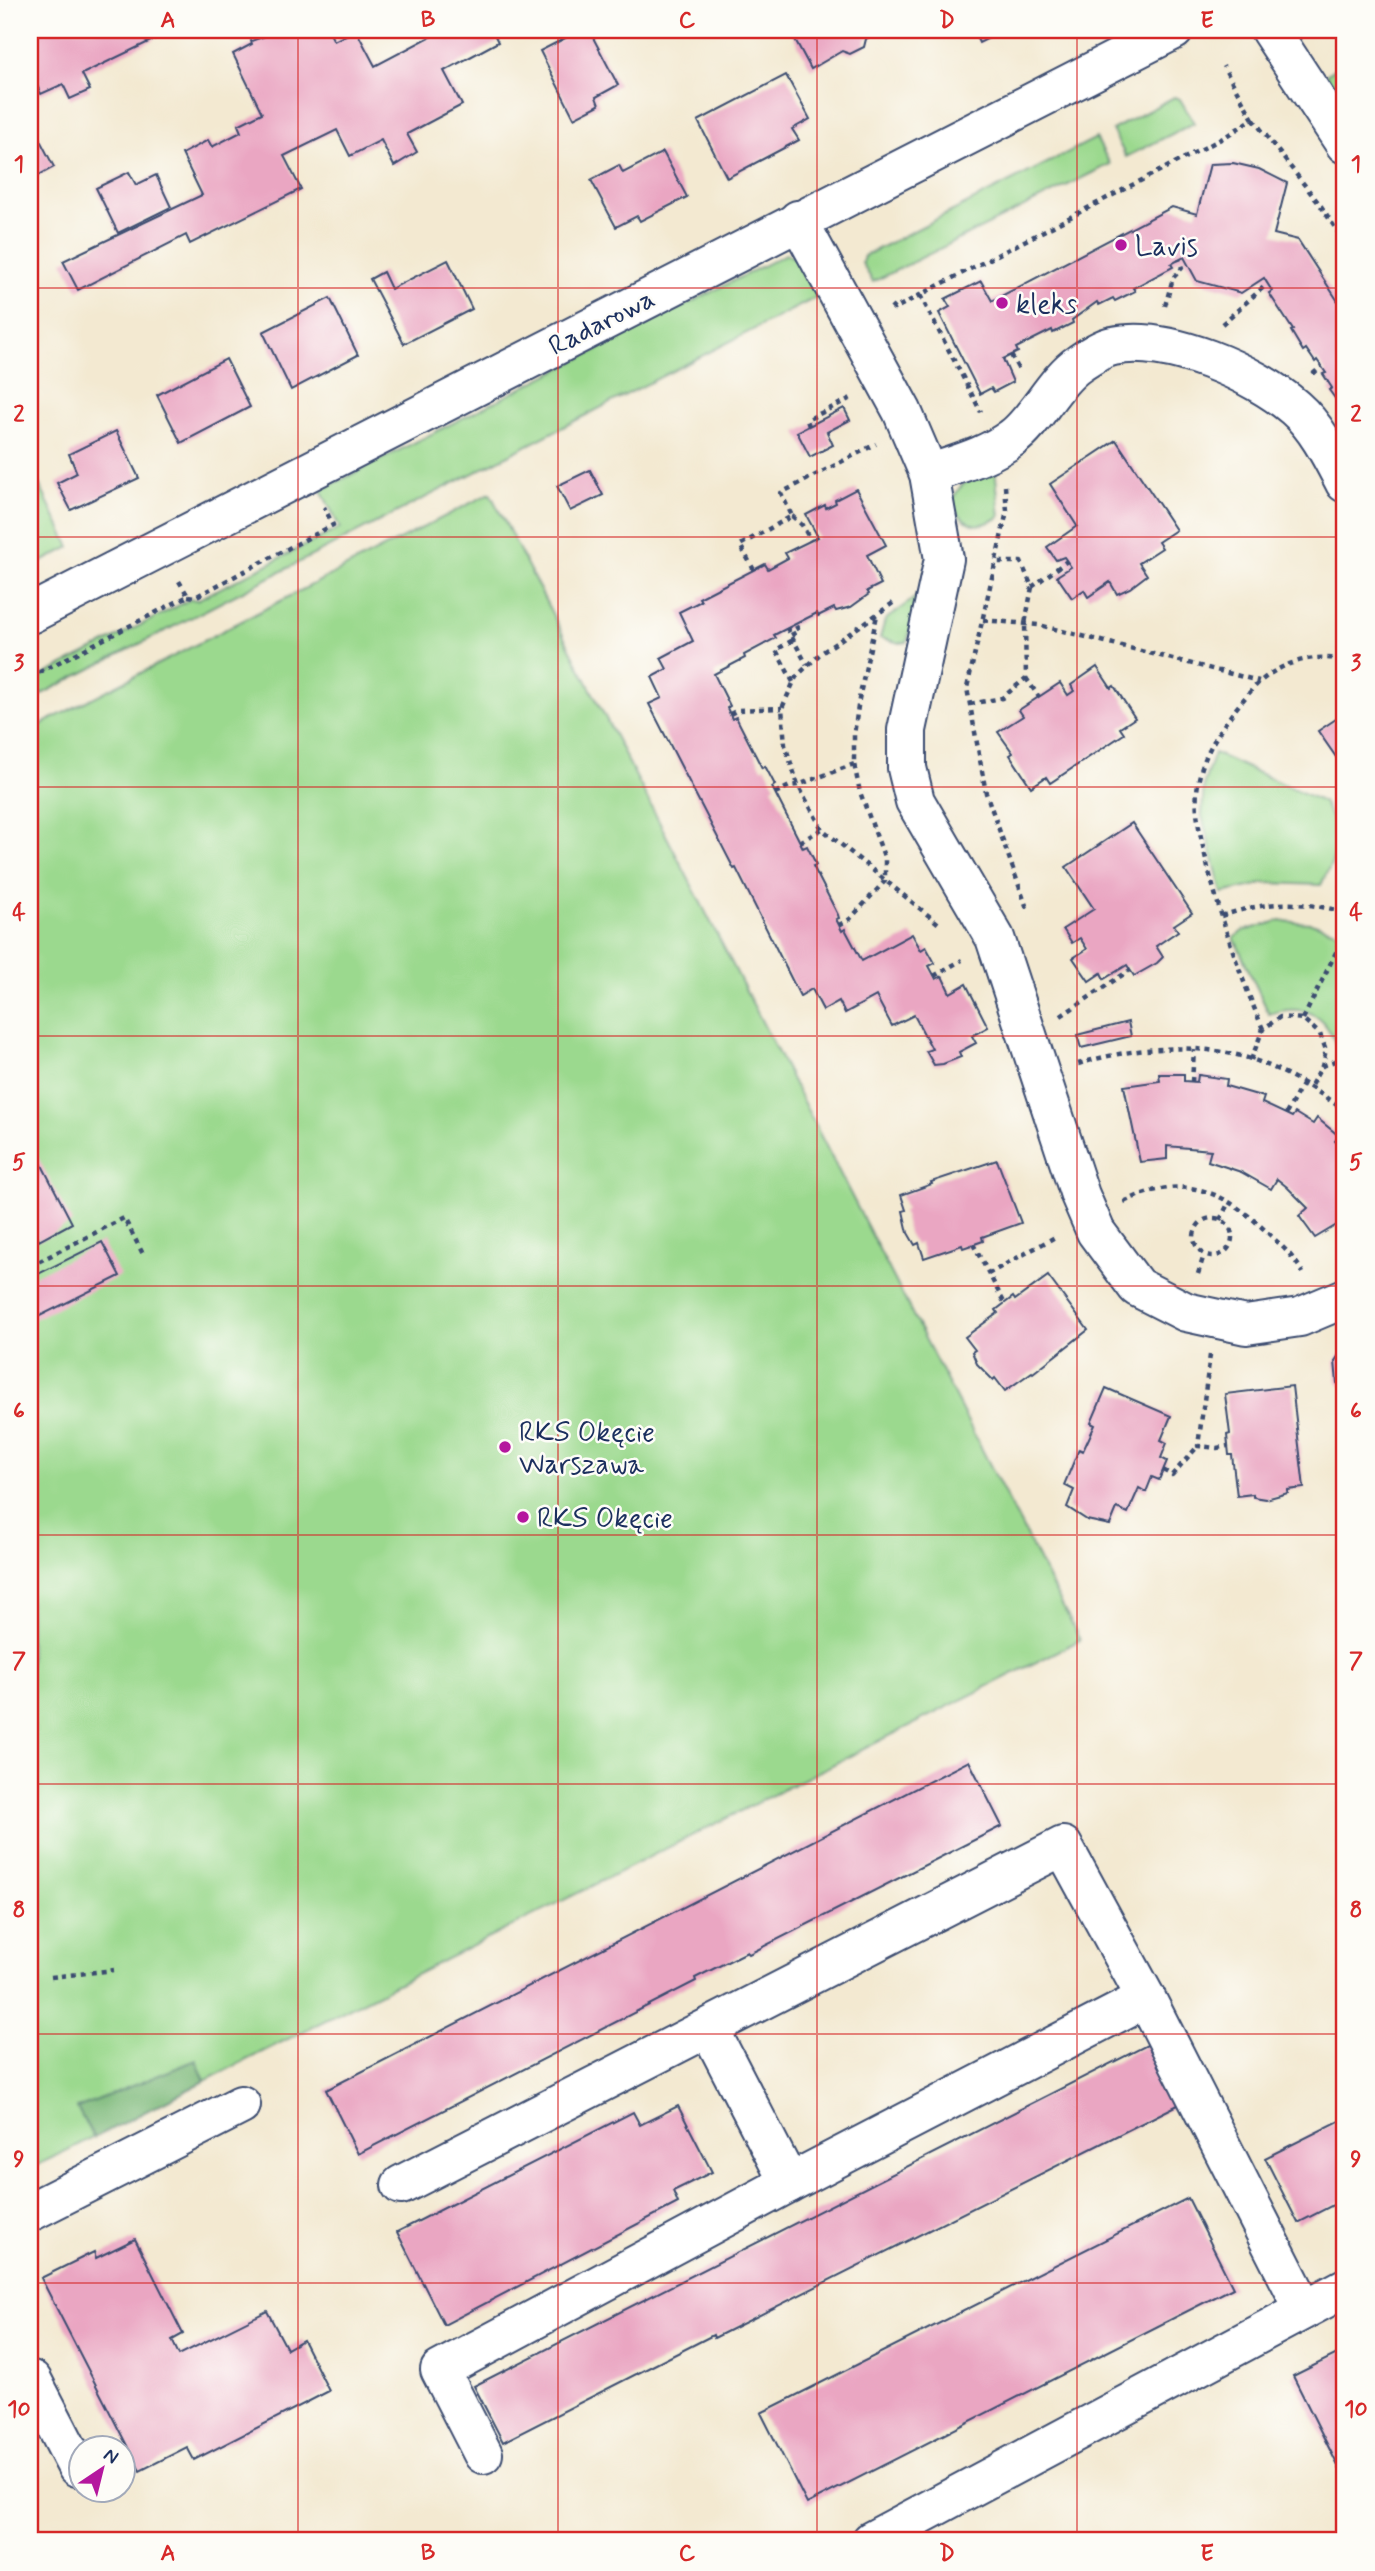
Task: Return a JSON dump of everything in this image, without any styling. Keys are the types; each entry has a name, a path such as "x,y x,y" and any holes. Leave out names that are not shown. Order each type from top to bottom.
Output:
{"street":[{"name":"Radarowa","path":"30,614 1174,30"},
{"path":"1270,30 1345,144"},
{"path":"798,220 902,411 929,474 944,559 907,730 907,768 915,801 995,937 1080,1195 1096,1232 1138,1287 1186,1312 1247,1325 1300,1317 1345,1298"},
{"path":"929,474 981,456 1014,438 1077,364 1110,346 1143,343 1184,350 1226,367 1286,401 1296,409 1327,449 1345,483"},
{"path":"401,2185 1063,1846 1146,1998 1304,2309"},
{"path":"483,2454 440,2370 789,2183 1146,1998"},
{"path":"709,2028 789,2183"},
{"path":"30,2212 241,2105"},
{"path":"871,2541 1345,2288"},
{"path":"31,2379 66,2447"}],"path":[{"path":"1223,66 1253,120 1321,206 1345,243"},
{"path":"886,301 894,309 1253,120"},
{"path":"1164,310 1173,278 1182,268 1178,259"},
{"path":"1219,327 1267,284"},
{"path":"920,295 998,447 1003,463 1007,511 967,688 986,793 1029,915"},
{"path":"940,335 947,331"},
{"path":"811,541 792,516 781,493 888,438"},
{"path":"30,677 188,596 195,597 334,525 306,472"},
{"path":"754,570 740,545 792,516"},
{"path":"160,547 188,596"},
{"path":"1032,587 1067,561"},
{"path":"996,562 1021,562 1032,587 1025,624 1026,678 1039,697"},
{"path":"984,620 1039,625 1259,681"},
{"path":"794,683 776,650 799,631 795,624"},
{"path":"787,628 807,665"},
{"path":"1264,1029 1238,971 1221,916 1198,826 1198,784 1207,754 1226,723 1259,681 1279,668 1312,657 1333,657 1345,661"},
{"path":"970,704 1002,698 1026,678"},
{"path":"730,714 738,710 782,708"},
{"path":"775,793 854,764"},
{"path":"800,842 822,829"},
{"path":"1221,916 1250,907 1283,903 1313,904 1345,912"},
{"path":"1303,1019 1345,934"},
{"path":"934,976 963,960"},
{"path":"1052,1022 1130,970"},
{"path":"1251,1060 1264,1029 1280,1017 1303,1019 1320,1034 1325,1050 1322,1066 1310,1087"},
{"path":"1067,1068 1104,1056 1144,1050 1194,1050 1251,1060 1303,1083 1345,1111"},
{"path":"1192,1082 1194,1050"},
{"path":"1322,1066 1345,1057"},
{"path":"1286,1114 1303,1083"},
{"path":"1340,1147 1345,1141"},
{"path":"1113,1207 1142,1193 1171,1186 1202,1189 1229,1202 1257,1222 1282,1246 1304,1276"},
{"path":"1220,1220 1229,1202"},
{"path":"30,1266 124,1218 143,1254"},
{"path":"1209,1218 1220,1220 1229,1228 1231,1240 1227,1250 1216,1256 1205,1255 1196,1246 1194,1235 1199,1224 1209,1218"},
{"path":"988,1274 1065,1231"},
{"path":"973,1244 1005,1304"},
{"path":"1195,1282 1205,1255"},
{"path":"1163,1470 1172,1475 1198,1446 1211,1351"},
{"path":"1198,1446 1228,1446"},
{"path":"51,1977 114,1970"}],"green space":[{"path":"1345,62 1345,104 1326,75"},
{"path":"1174,97 1180,99 1194,123 1126,157 1112,130"},
{"path":"1096,138 1110,164 873,282 862,263 864,256"},
{"path":"786,254 801,260 821,295 30,700 30,682 191,599 197,600 340,528 321,490"},
{"path":"30,466 70,547 30,568"},
{"path":"995,467 1000,517 980,525 964,520 953,508 956,493 967,482"},
{"name":"RKS Okęcie","path":"490,493 1080,1640 30,2169 30,730"},
{"path":"921,593 907,642 880,638 885,620"},
{"path":"1214,753 1323,802 1343,839 1321,885 1267,883 1222,893 1202,816 1204,783"},
{"path":"1279,921 1311,923 1345,934 1345,1048 1338,1052 1328,1029 1314,1015 1294,1010 1269,1014 1234,938 1243,931"},
{"path":"196,2060 205,2081 94,2138 77,2108"}],"building":[{"path":"30,30 151,30 155,39 82,74 90,90 70,99 63,84 41,94 30,71"},
{"path":"282,30 328,30 334,41 356,30 375,66 443,30 492,30 498,42 444,71 462,105 407,134 417,152 394,166 381,140 350,156 337,130 284,156 301,189 190,244 186,235 78,290 63,261 202,195 182,154 208,140 212,147 241,132 238,125 262,113 233,54 252,44 251,41"},
{"path":"581,30 589,30 618,85 596,97 599,105 574,118 540,51"},
{"path":"790,30 882,30 866,39 864,47 850,54 842,51 811,69"},
{"path":"973,30 1005,30 979,43"},
{"path":"786,75 810,119 792,129 799,140 727,178 698,121"},
{"path":"30,121 54,167 30,180"},
{"path":"663,152 687,197 640,221 637,216 616,227 591,180 619,165 623,173"},
{"path":"1233,163 1259,169 1287,183 1274,234 1298,240 1345,312 1345,406 1342,408 1329,390 1332,388 1323,374 1326,373 1317,360 1315,362 1306,349 1303,351 1269,293 1272,291 1264,278 1241,293 1197,281 1184,257 1171,264 1173,267 1133,288 1135,291 1115,301 1113,298 1099,305 1097,302 1072,320 1073,323 1016,348 1018,352 1003,359 1013,382 994,392 991,388 980,394 939,313 950,307 945,299 981,281 992,301 1172,207 1197,214 1210,164"},
{"path":"129,172 136,185 156,175 171,207 118,233 96,188"},
{"path":"448,260 472,309 404,344 370,279 383,272 391,289"},
{"path":"330,298 358,355 291,390 263,332"},
{"path":"226,359 250,407 181,443 157,395"},
{"path":"844,408 850,420 827,432 833,445 810,457 797,432"},
{"path":"116,431 139,478 71,510 57,483 77,473 69,454"},
{"path":"1116,440 1176,530 1158,542 1162,548 1139,563 1147,575 1130,588 1117,594 1110,582 1088,597 1084,590 1072,598 1057,576 1071,567 1064,557 1056,560 1047,547 1077,526 1050,484"},
{"path":"590,470 603,495 570,511 557,486"},
{"path":"856,489 886,545 867,555 881,584 867,591 869,594 851,607 836,611 834,608 818,616 817,613 774,635 776,638 714,674 730,706 727,708 732,719 736,717 762,768 765,766 775,785 772,787 803,848 807,846 815,862 816,865 813,866 838,915 839,918 836,919 842,931 845,929 862,961 912,934 921,950 926,947 935,963 929,966 936,979 942,976 950,993 966,984 988,1027 972,1036 976,1043 959,1052 961,1057 943,1064 934,1065 926,1051 932,1049 914,1015 892,1026 876,996 845,1013 839,1001 823,1010 812,989 800,996 649,704 662,698 652,677 667,669 661,658 693,641 679,612 701,601 699,598 765,564 768,569 788,558 785,553 818,537 806,515 825,505 826,508 836,503 835,500"},
{"path":"1097,667 1111,688 1114,686 1135,718 1120,728 1124,734 1050,783 1046,777 1031,787 998,732 1023,716 1019,710 1060,683 1068,695 1074,691 1071,685"},
{"path":"1345,713 1345,770 1318,731"},
{"path":"1132,823 1192,913 1174,925 1178,931 1156,946 1163,957 1157,963 1134,976 1127,965 1104,979 1101,973 1089,981 1073,958 1087,949 1080,938 1072,943 1063,929 1094,909 1066,867"},
{"path":"1128,1022 1131,1036 1081,1048 1077,1035"},
{"path":"1159,1074 1184,1074 1184,1081 1197,1082 1198,1075 1227,1079 1226,1086 1264,1097 1262,1103 1292,1117 1295,1113 1313,1124 1317,1118 1339,1136 1335,1141 1345,1152 1345,1220 1315,1238 1299,1216 1308,1208 1287,1187 1277,1179 1271,1189 1241,1172 1208,1161 1211,1150 1167,1146 1167,1159 1140,1162 1124,1086 1160,1081"},
{"path":"30,1142 72,1223 39,1241 30,1223"},
{"path":"997,1160 1021,1223 982,1237 983,1241 924,1258 919,1243 915,1245 908,1233 903,1211 906,1210 901,1195"},
{"path":"102,1242 120,1276 30,1321 30,1278"},
{"path":"1048,1276 1088,1330 1005,1391 995,1378 993,1380 977,1364 972,1352 975,1350 965,1337 998,1313 996,1310 1013,1297 1015,1300"},
{"path":"1345,1354 1345,1387 1342,1387 1337,1383 1335,1361 1339,1355"},
{"path":"1292,1386 1304,1488 1288,1490 1288,1493 1266,1499 1253,1497 1253,1494 1237,1496 1232,1455 1229,1455 1227,1435 1230,1434 1225,1394"},
{"path":"1106,1388 1171,1416 1161,1440 1167,1443 1161,1458 1167,1461 1159,1480 1152,1477 1146,1492 1139,1488 1128,1513 1117,1508 1110,1525 1087,1520 1067,1507 1074,1490 1064,1485 1079,1449 1083,1451 1095,1425 1091,1423"},
{"path":"969,1761 1002,1826 749,1954 747,1952 695,1978 696,1981 358,2154 326,2090"},
{"path":"1149,2044 1180,2104 503,2442 474,2386"},
{"path":"678,2106 712,2172 673,2191 678,2203 444,2325 397,2232 633,2112 640,2125"},
{"path":"1345,2118 1345,2199 1298,2223 1265,2158"},
{"path":"1188,2198 1233,2288 807,2504 761,2413"},
{"path":"135,2239 183,2334 172,2340 179,2355 267,2311 287,2349 303,2340 329,2391 194,2460 187,2447 140,2471 136,2463 136,2434 121,2434 41,2278 94,2252 96,2258"},
{"path":"1345,2350 1345,2480 1293,2376"}],"place":[{"name":"Lavis","path":"1121,245"},
{"name":"kleks","path":"1002,303"},
{"name":"RKS Okęcie Warszawa","path":"505,1447"},
{"name":"RKS Okęcie","path":"523,1517"}]}
